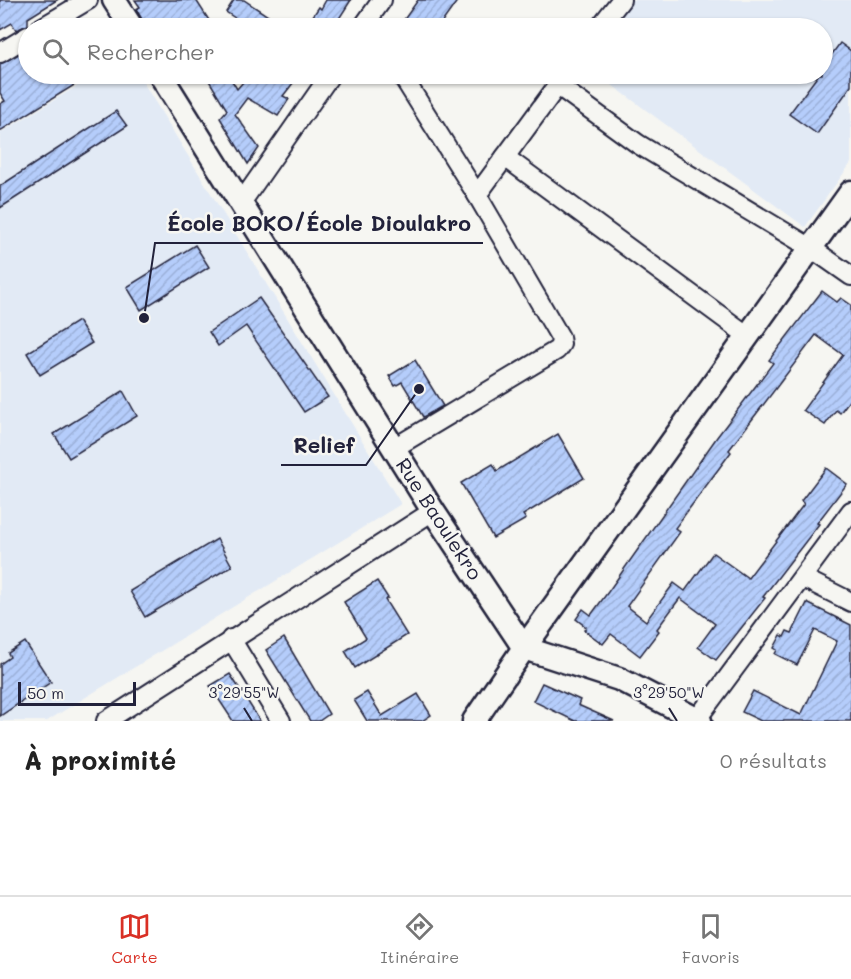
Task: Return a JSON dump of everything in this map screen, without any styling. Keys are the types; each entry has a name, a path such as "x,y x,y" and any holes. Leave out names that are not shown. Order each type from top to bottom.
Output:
{"street":[{"path":"58,18 88,0"},
{"path":"114,0 126,18"},
{"path":"372,18 382,0"},
{"path":"607,18 621,0"},
{"path":"0,53 18,42"},
{"name":"Rue Baoulekro","path":"166,84 433,511 524,648"},
{"path":"241,203 324,84"},
{"path":"394,448 558,350 561,344 560,337 477,195 407,84"},
{"path":"477,195 557,84"},
{"path":"567,84 638,144 811,248 851,276"},
{"path":"505,157 748,336"},
{"path":"474,721 851,192"},
{"path":"106,721 433,511"},
{"path":"524,648 620,679 698,720 851,511"},
{"path":"803,578 851,602"},
{"path":"231,639 281,721"}],"shaded area":[{"path":"631,0 851,0 851,163 805,227 611,84 833,84 833,18 618,18"},
{"path":"81,84 144,84 401,504 47,721 0,721 0,133"}],"building":[{"path":"0,0 57,0 28,18 18,18 18,29 16,30 12,23 0,30"},
{"path":"135,0 196,0 208,18 141,18 136,9 140,7"},
{"path":"234,0 244,0 271,18 235,18 226,12"},
{"path":"326,0 351,0 339,18 312,18 319,7 321,9"},
{"path":"418,0 458,0 445,18 405,18"},
{"path":"840,43 851,51 851,86 817,134 789,114 812,84 833,84 833,53"},
{"path":"18,54 18,84 76,84 0,131 0,104 5,101 0,93 0,64"},
{"path":"211,84 234,84 237,89 241,84 292,84 283,96 289,99 278,116 247,98 235,114 259,148 248,164 220,118 227,110"},
{"path":"116,111 127,126 0,208 0,186"},
{"path":"195,245 209,267 141,310 127,287"},
{"path":"822,291 837,302 841,298 851,305 851,398 840,413 836,410 825,425 803,410 843,355 816,335 729,450 731,452 675,528 680,532 627,606 646,621 674,583 685,591 713,553 748,578 804,504 801,501 826,468 847,484 763,597 765,598 716,660 698,647 715,624 680,598 640,656 611,634 603,644 584,630 586,627 576,619 583,609 591,615 717,437 773,363 769,360"},
{"path":"259,298 328,397 304,412 246,326 218,346 209,332"},
{"path":"78,321 92,343 40,375 27,353"},
{"path":"415,360 443,406 423,417 402,382 395,386 389,376"},
{"path":"123,391 137,416 69,458 54,434"},
{"path":"558,434 584,478 523,515 526,519 493,538 461,483 493,464 497,471"},
{"path":"217,539 232,566 145,617 130,591"},
{"path":"377,581 388,598 385,600 407,635 355,668 345,651 366,638 344,602"},
{"path":"807,603 851,625 851,721 761,721 742,712 753,691 801,715 837,641 815,630 797,665 775,654 777,650 774,648 781,635 784,637 787,631 792,633"},
{"path":"284,638 329,714 319,721 310,721 266,650"},
{"path":"25,642 51,682 0,716 0,664 10,657 8,653"},
{"path":"230,674 260,721 233,721 210,686"},
{"path":"542,683 580,700 578,705 614,721 575,721 533,701"},
{"path":"367,692 382,716 418,694 431,715 422,721 367,721 354,700"}],"place":[{"name":"École BOKO/École Dioulakro","path":"144,318"},
{"name":"Relief","path":"419,389"}]}
